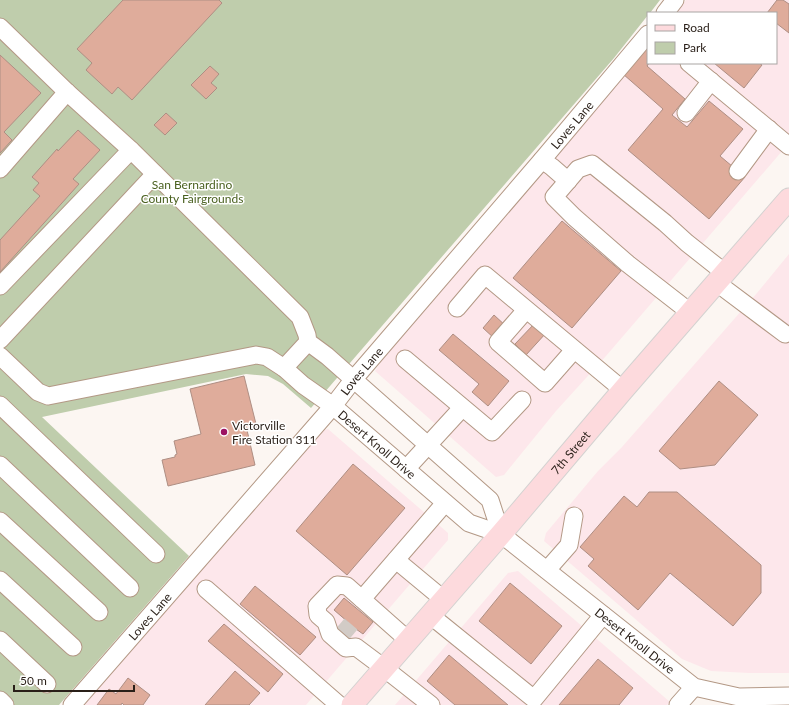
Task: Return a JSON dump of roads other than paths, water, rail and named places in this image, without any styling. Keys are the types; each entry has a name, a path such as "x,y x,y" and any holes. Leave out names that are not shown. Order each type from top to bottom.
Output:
{"main road":[{"name":"7th Street","path":"352,705 789,199"}],"street":[{"path":"666,12 675,0"},
{"path":"0,26 67,92 131,150 300,317 308,342 327,356 490,500 501,534"},
{"name":"Loves Lane","path":"72,705 332,406 647,35"},
{"path":"690,64 789,146"},
{"path":"686,113 711,81"},
{"path":"0,169 67,92"},
{"path":"738,171 769,129"},
{"path":"0,286 131,150"},
{"path":"542,160 568,181"},
{"path":"691,313 628,264 574,217 554,196 578,169 592,164 665,223 721,278 784,334"},
{"path":"0,340 154,174"},
{"path":"457,308 484,275 623,390"},
{"path":"526,310 498,342 545,383 574,350"},
{"path":"284,368 308,342"},
{"name":"Desert Knoll Drive","path":"0,356 38,392 48,396 256,355 267,357 284,368 303,385 332,406 469,523 501,534 694,687 739,697 789,696"},
{"path":"405,359 492,432 522,400"},
{"path":"0,405 156,554"},
{"path":"406,469 462,408"},
{"path":"0,465 130,588"},
{"path":"362,599 445,503"},
{"path":"547,570 569,545 574,516"},
{"path":"0,521 99,612"},
{"path":"396,560 437,607 534,699 603,615"},
{"path":"0,580 73,647"},
{"path":"408,640 347,586 337,585 317,606 318,615 332,623 330,634 346,648 354,642 431,705"},
{"path":"206,589 339,705"},
{"path":"0,640 47,684"},
{"path":"678,705 694,687"},
{"path":"0,700 5,705"}],"tunnel":[{"path":"339,625 353,637"}],"place":[{"name":"Victorville Fire Station 311","path":"224,432"}],"park label":[{"name":"San Bernardino County Fairgrounds","path":"192,191"}]}
